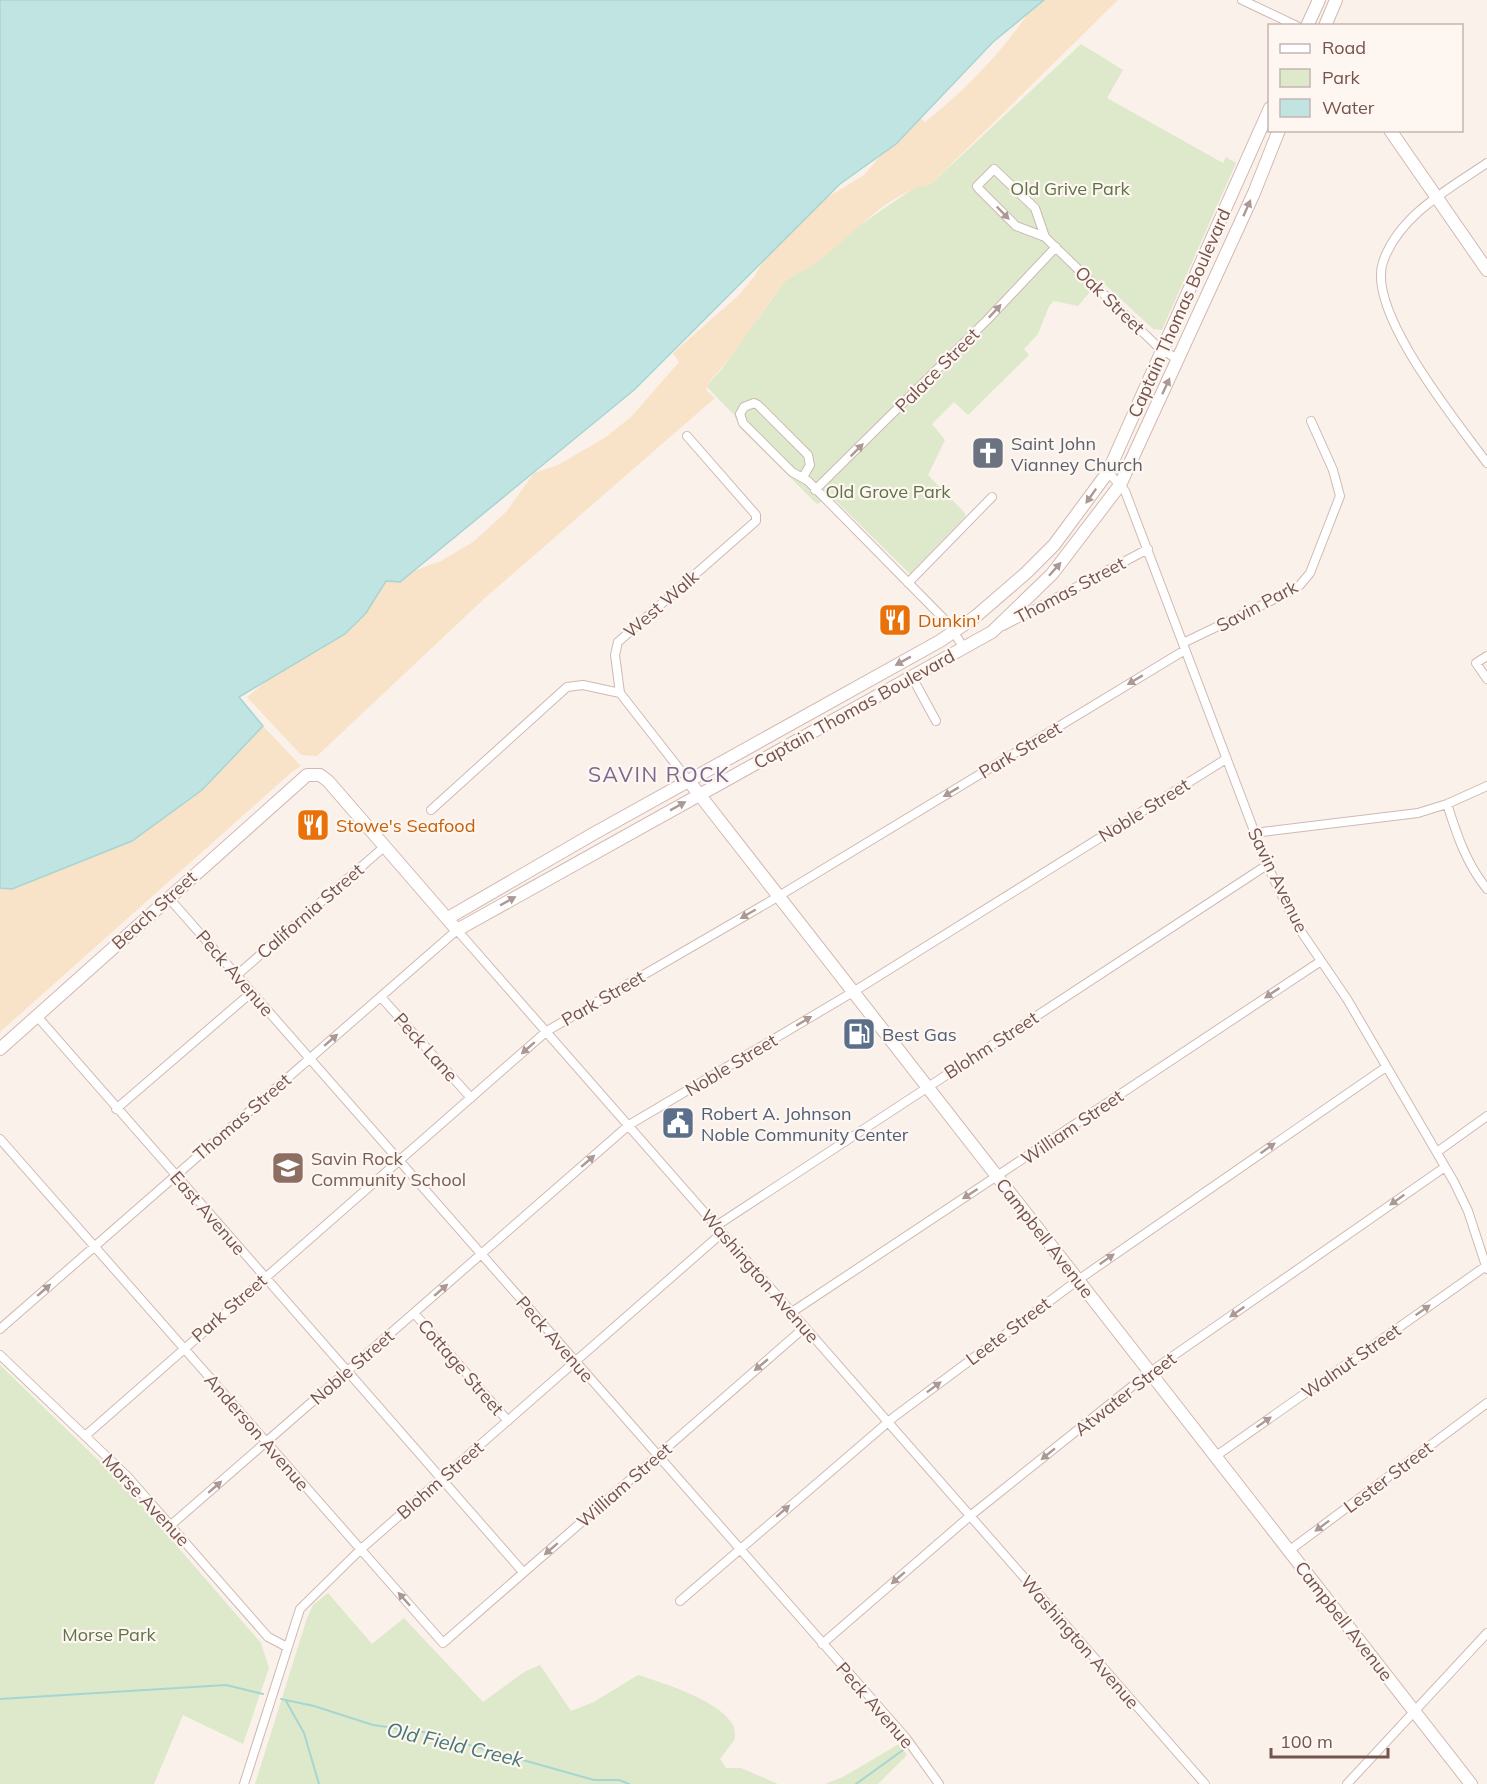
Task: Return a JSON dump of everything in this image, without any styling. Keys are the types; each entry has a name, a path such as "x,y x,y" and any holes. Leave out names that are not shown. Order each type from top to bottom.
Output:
{"main road":[{"path":"1308,24 1319,0"},
{"path":"1326,24 1336,0"},
{"name":"Captain Thomas Boulevard","path":"448,918 688,780 954,633 998,599 1054,544 1108,472 1164,350 1268,110"},
{"name":"Captain Thomas Boulevard","path":"457,930 992,632 1052,574 1120,485 1254,194 1278,132"},
{"path":"1391,132 1487,270"},
{"name":"Washington Avenue","path":"311,774 320,776 328,782 457,930"},
{"name":"Beach Street","path":"0,1048 298,782 311,774"},
{"name":"Campbell Avenue","path":"688,780 1471,1784"}],"street":[{"path":"1242,0 1293,24"},
{"path":"1487,163 1436,197 1398,234 1383,262 1380,288 1387,312 1399,334 1487,462"},
{"name":"Oak Street","path":"1045,237 1024,232 1016,226 977,186 994,169 1035,208 1045,237 1164,350 1178,360"},
{"name":"Palace Street","path":"815,490 963,344 1056,247"},
{"path":"803,477 810,465 808,455 758,405 754,403 744,407 740,414 743,423 792,472 803,477 908,583 954,633 964,648"},
{"name":"Savin Park","path":"1184,646 1287,593 1300,585 1310,573 1340,496 1333,470 1311,421"},
{"name":"West Walk","path":"620,693 615,655 618,642 756,521 756,514 687,436"},
{"name":"Savin Avenue","path":"1108,472 1120,485 1148,549 1267,865 1289,911 1437,1152 1468,1211 1487,1268"},
{"path":"908,583 992,497"},
{"name":"Thomas Street","path":"992,632 1148,549"},
{"name":"Park Street","path":"85,1436 547,1031 778,896 1184,646"},
{"path":"1487,656 1476,663 1487,679"},
{"path":"912,677 936,721"},
{"path":"431,810 567,687 583,685 620,693"},
{"name":"Campbell Avenue","path":"620,693 688,780"},
{"name":"Noble Street","path":"171,1525 629,1125 854,992 1226,759"},
{"path":"1254,833 1418,813 1447,804 1487,786"},
{"path":"1447,804 1470,866 1487,889"},
{"name":"California Street","path":"237,975 384,847"},
{"name":"Blohm Street","path":"244,1784 287,1647 304,1602 360,1550 574,1362 719,1229 927,1087 1267,865"},
{"name":"Peck Avenue","path":"168,897 906,1738 939,1784"},
{"name":"Thomas Street","path":"0,1329 457,930"},
{"name":"Washington Avenue","path":"457,930 1205,1784"},
{"name":"William Street","path":"792,1312 1321,961"},
{"path":"116,1109 252,992"},
{"name":"Peck Lane","path":"381,997 471,1098"},
{"name":"East Avenue","path":"36,1015 523,1572"},
{"name":"Leete Street","path":"680,1601 889,1421 1078,1280 1386,1067"},
{"path":"1437,1152 1487,1116"},
{"name":"Anderson Avenue","path":"0,1139 443,1643"},
{"name":"Atwater Street","path":"822,1644 970,1516 1150,1372 1445,1167"},
{"name":"Walnut Street","path":"1216,1456 1487,1268"},
{"name":"Cottage Street","path":"414,1313 508,1421"},
{"name":"William Street","path":"443,1643 805,1327"},
{"name":"Morse Avenue","path":"0,1355 127,1476 268,1637 287,1647"},
{"name":"Lester Street","path":"1290,1550 1487,1403"},
{"path":"1347,1784 1487,1633"}],"green space":[{"name":"Old Grive Park","path":"1081,44 1123,70 1107,98 1223,163 1226,157 1236,163 1162,330 1153,329 1100,280 1078,306 1054,301 1049,306 1038,334 1024,349 1029,355 968,415 954,402 932,424 945,440 928,475 965,513 965,517 910,574 832,497 817,504 740,428 734,415 708,388 708,384 721,370 785,281 819,260 860,225 914,188 931,184"},
{"name":"Morse Park","path":"0,1365 125,1486 261,1643 269,1668 243,1744 183,1715 154,1784 0,1784"},
{"path":"328,1593 372,1644 404,1618 483,1702 524,1672 540,1665 571,1711 594,1702 638,1675 690,1694 716,1708 734,1726 735,1739 720,1759 726,1768 741,1768 778,1784 255,1784 307,1618 313,1605"},
{"path":"899,1744 907,1755 878,1784 825,1784 843,1777"}],"sand":[{"path":"1037,0 1118,0 931,184 897,197 867,219 825,256 786,281 728,360 708,383 710,385 706,390 715,398 486,597 317,756 301,755 247,697 280,670 320,650 375,599 386,581 441,561 473,542 506,512 534,473 558,465 606,437 631,417 679,362 673,353 739,295 754,277 772,245 815,205 864,175 916,115 925,122 957,95 1000,50"},
{"path":"263,726 301,766 0,1032 0,888 13,889 132,841 202,790"}],"water":[{"path":"0,0 1044,0 993,42 896,144 840,184 634,390 400,582 386,581 366,613 345,634 239,697 263,726 202,790 132,841 12,889 0,888"}],"waterway":[{"name":"Old Field Creek","path":"0,1699 226,1685 263,1694"},
{"name":"Old Field Creek","path":"281,1699 314,1706 373,1725 423,1732 594,1780 619,1780 629,1784"},
{"path":"286,1701 304,1733 319,1784"},
{"name":"Old Field Creek","path":"856,1784 903,1750"}],"place":[{"name":"Saint John Vianney Church","path":"988,453"},
{"name":"Dunkin'","path":"895,620"},
{"name":"Stowe's Seafood","path":"313,825"},
{"name":"Best Gas","path":"859,1034"},
{"name":"Robert A. Johnson Noble Community Center","path":"678,1123"},
{"name":"Savin Rock Community School","path":"288,1168"}],"district":[{"name":"SAVIN ROCK","path":"659,774"}],"park label":[{"name":"Old Grove Park","path":"888,491"}]}
